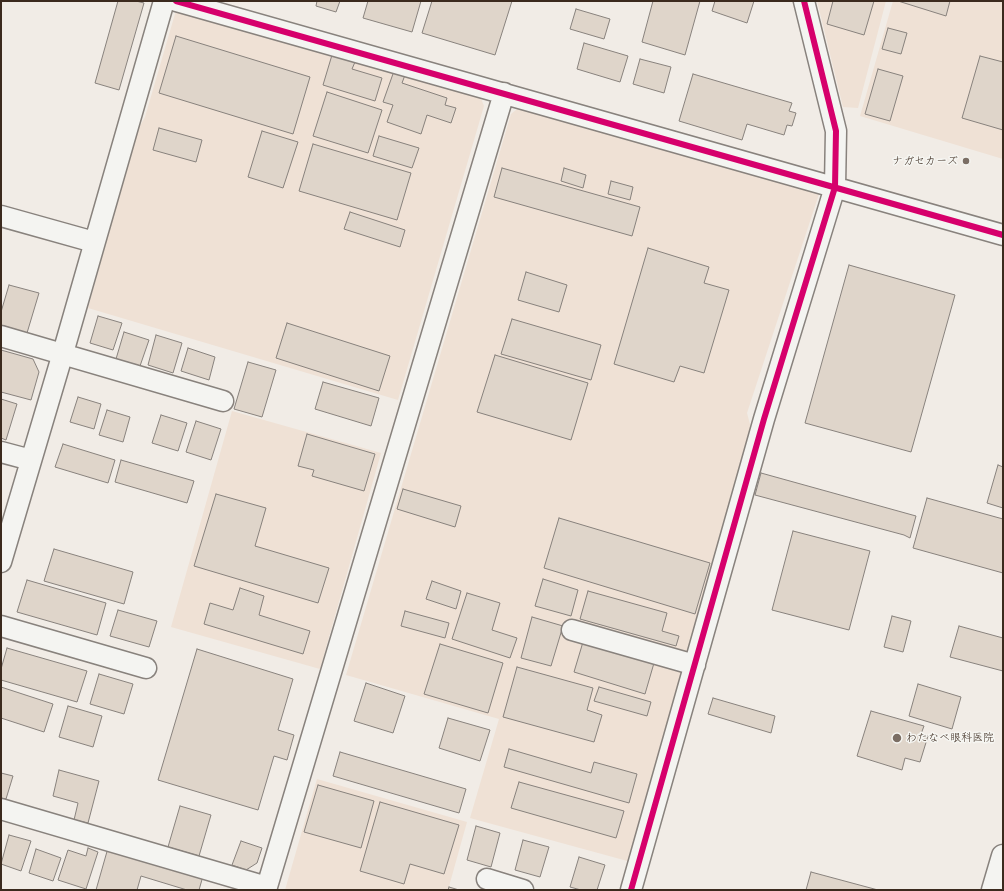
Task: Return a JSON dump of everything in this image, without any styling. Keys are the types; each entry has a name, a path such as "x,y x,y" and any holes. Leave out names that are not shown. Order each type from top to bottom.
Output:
{"main road":[{"path":"993,890 1003,856"}],"street":[{"path":"1,562 63,353 164,1"},
{"path":"176,1 1003,235"},
{"path":"631,890 764,418 835,187 836,131 804,1"},
{"path":"1,809 267,888 504,93"},
{"path":"1,216 94,242"},
{"path":"1,336 223,401"},
{"path":"1,452 31,460"},
{"path":"1,626 146,668"},
{"path":"572,630 695,665"},
{"path":"487,879 523,890"}],"shaded area":[{"path":"817,1 886,1 858,108 843,107"},
{"path":"893,1 1003,1 1003,159 860,116"},
{"path":"177,7 478,91 484,106 398,400 88,308 137,131 145,117"},
{"path":"522,105 820,191 747,413 752,432 631,862 470,818 499,719 346,675 511,114"},
{"path":"232,411 381,453 320,669 171,627"},
{"path":"317,779 467,822 448,890 285,890"}],"building":[{"path":"118,1 136,1 144,3 119,90 95,83"},
{"path":"317,1 340,1 336,12 316,6"},
{"path":"368,1 421,1 412,32 363,18"},
{"path":"432,1 512,1 495,55 422,33"},
{"path":"653,1 700,1 685,55 642,42"},
{"path":"715,1 754,1 747,23 712,11"},
{"path":"833,1 874,1 864,35 827,24"},
{"path":"898,1 950,1 946,16"},
{"path":"576,9 610,19 604,39 570,29"},
{"path":"888,28 907,33 901,54 882,49"},
{"path":"176,36 310,77 293,134 159,93"},
{"path":"584,43 628,56 620,82 577,69"},
{"path":"332,55 355,62 352,69 382,78 375,101 323,85"},
{"path":"980,56 1003,62 1003,130 962,118"},
{"path":"640,59 671,67 664,93 633,84"},
{"path":"878,69 903,76 890,121 865,114"},
{"path":"394,71 405,75 402,83 447,98 445,105 456,108 451,123 427,115 421,134 387,122 393,105 383,102"},
{"path":"693,74 792,103 789,111 796,113 792,126 787,125 784,135 747,124 742,140 679,121"},
{"path":"327,92 382,110 368,153 313,136"},
{"path":"159,128 202,140 196,162 153,150"},
{"path":"262,131 298,142 283,188 248,177"},
{"path":"379,136 419,148 412,168 373,156"},
{"path":"313,144 411,173 397,220 299,191"},
{"path":"502,168 640,207 632,236 494,197"},
{"path":"564,168 586,175 583,188 561,181"},
{"path":"611,181 633,187 630,200 608,194"},
{"path":"350,212 405,230 400,247 344,229"},
{"path":"648,248 709,267 704,283 729,290 704,373 680,366 674,382 614,364"},
{"path":"849,265 955,295 911,452 805,423"},
{"path":"526,272 567,285 559,312 518,300"},
{"path":"9,285 39,293 27,333 1,325 1,312"},
{"path":"98,316 122,323 113,350 90,343"},
{"path":"512,319 601,345 591,380 501,354"},
{"path":"287,323 390,356 379,391 276,358"},
{"path":"124,332 149,340 140,366 116,359"},
{"path":"156,335 182,343 173,373 148,365"},
{"path":"188,348 215,357 209,380 181,371"},
{"path":"1,350 33,359 39,372 31,400 1,392"},
{"path":"495,355 588,383 571,440 477,412"},
{"path":"248,362 276,370 262,417 234,409"},
{"path":"323,382 379,398 371,426 315,409"},
{"path":"78,397 101,404 94,429 70,422"},
{"path":"1,399 17,404 6,440 1,438"},
{"path":"107,410 130,417 123,442 99,435"},
{"path":"161,415 187,423 178,451 152,443"},
{"path":"196,421 221,429 211,460 186,452"},
{"path":"307,434 375,454 364,491 312,476 314,470 298,466"},
{"path":"63,444 115,460 108,483 55,467"},
{"path":"121,460 194,481 187,503 115,482"},
{"path":"998,465 1003,467 1003,508 987,503"},
{"path":"761,473 916,516 910,538 904,535 755,495"},
{"path":"403,489 461,506 455,527 397,509"},
{"path":"216,494 266,508 255,546 329,568 318,603 194,566"},
{"path":"927,498 1003,519 1003,573 913,548"},
{"path":"559,518 710,563 695,614 544,568"},
{"path":"793,531 870,551 849,630 772,610"},
{"path":"54,549 133,572 124,604 44,581"},
{"path":"543,579 578,590 571,616 535,606"},
{"path":"27,580 106,603 97,635 17,612"},
{"path":"432,581 461,591 456,609 426,599"},
{"path":"240,588 264,596 259,615 310,631 303,654 204,624 210,603 233,610"},
{"path":"588,591 667,613 662,631 679,636 676,646 580,619"},
{"path":"467,593 500,603 492,630 517,638 510,658 452,639"},
{"path":"118,610 157,621 149,647 110,636"},
{"path":"405,611 449,623 445,638 401,626"},
{"path":"892,616 911,621 903,652 884,647"},
{"path":"532,617 563,626 551,666 521,658"},
{"path":"959,626 1003,638 1003,671 950,657"},
{"path":"583,642 654,663 645,694 574,672"},
{"path":"440,644 503,663 488,713 424,694"},
{"path":"7,648 87,671 77,702 1,680 1,669"},
{"path":"197,649 293,679 278,730 294,735 287,760 274,756 258,810 158,780"},
{"path":"517,667 593,688 587,710 602,715 594,742 503,717"},
{"path":"99,674 133,684 124,714 90,704"},
{"path":"366,683 405,696 393,733 354,721"},
{"path":"918,684 961,697 952,729 909,716"},
{"path":"1,687 53,704 44,732 1,718"},
{"path":"599,687 651,702 647,716 594,701"},
{"path":"713,698 775,716 771,733 708,714"},
{"path":"68,706 102,716 93,747 59,737"},
{"path":"871,711 924,726 921,734 928,736 920,762 905,758 902,770 857,756"},
{"path":"448,718 490,730 480,761 439,748"},
{"path":"509,749 591,773 594,762 637,774 629,803 504,767"},
{"path":"340,752 466,789 459,813 333,776"},
{"path":"59,770 99,781 88,823 74,820 78,803 53,796"},
{"path":"1,773 13,776 6,799 1,798"},
{"path":"519,782 624,811 616,838 511,808"},
{"path":"318,785 374,801 361,848 304,832"},
{"path":"380,802 459,825 444,874 410,864 404,884 360,871"},
{"path":"180,806 211,815 199,856 168,847"},
{"path":"476,826 500,833 491,867 467,860"},
{"path":"9,835 31,841 21,871 1,864"},
{"path":"523,840 549,847 540,877 515,870"},
{"path":"241,841 262,848 257,863 246,870 232,865"},
{"path":"88,848 98,852 86,889 58,880 68,850 86,856"},
{"path":"108,848 203,876 199,890 187,890 141,876 137,890 96,890"},
{"path":"36,849 61,858 53,881 29,873"},
{"path":"579,857 605,865 597,890 581,890 570,887"},
{"path":"811,872 878,890 806,890"},
{"path":"449,887 459,890 448,890"}],"cycle path":[{"path":"176,1 1003,235"},
{"path":"631,890 764,419 835,187 836,131 804,1"}],"place":[{"name":"ナガセカーズ","path":"966,161"},
{"name":"わたなべ眼科医院","path":"897,738"}]}
